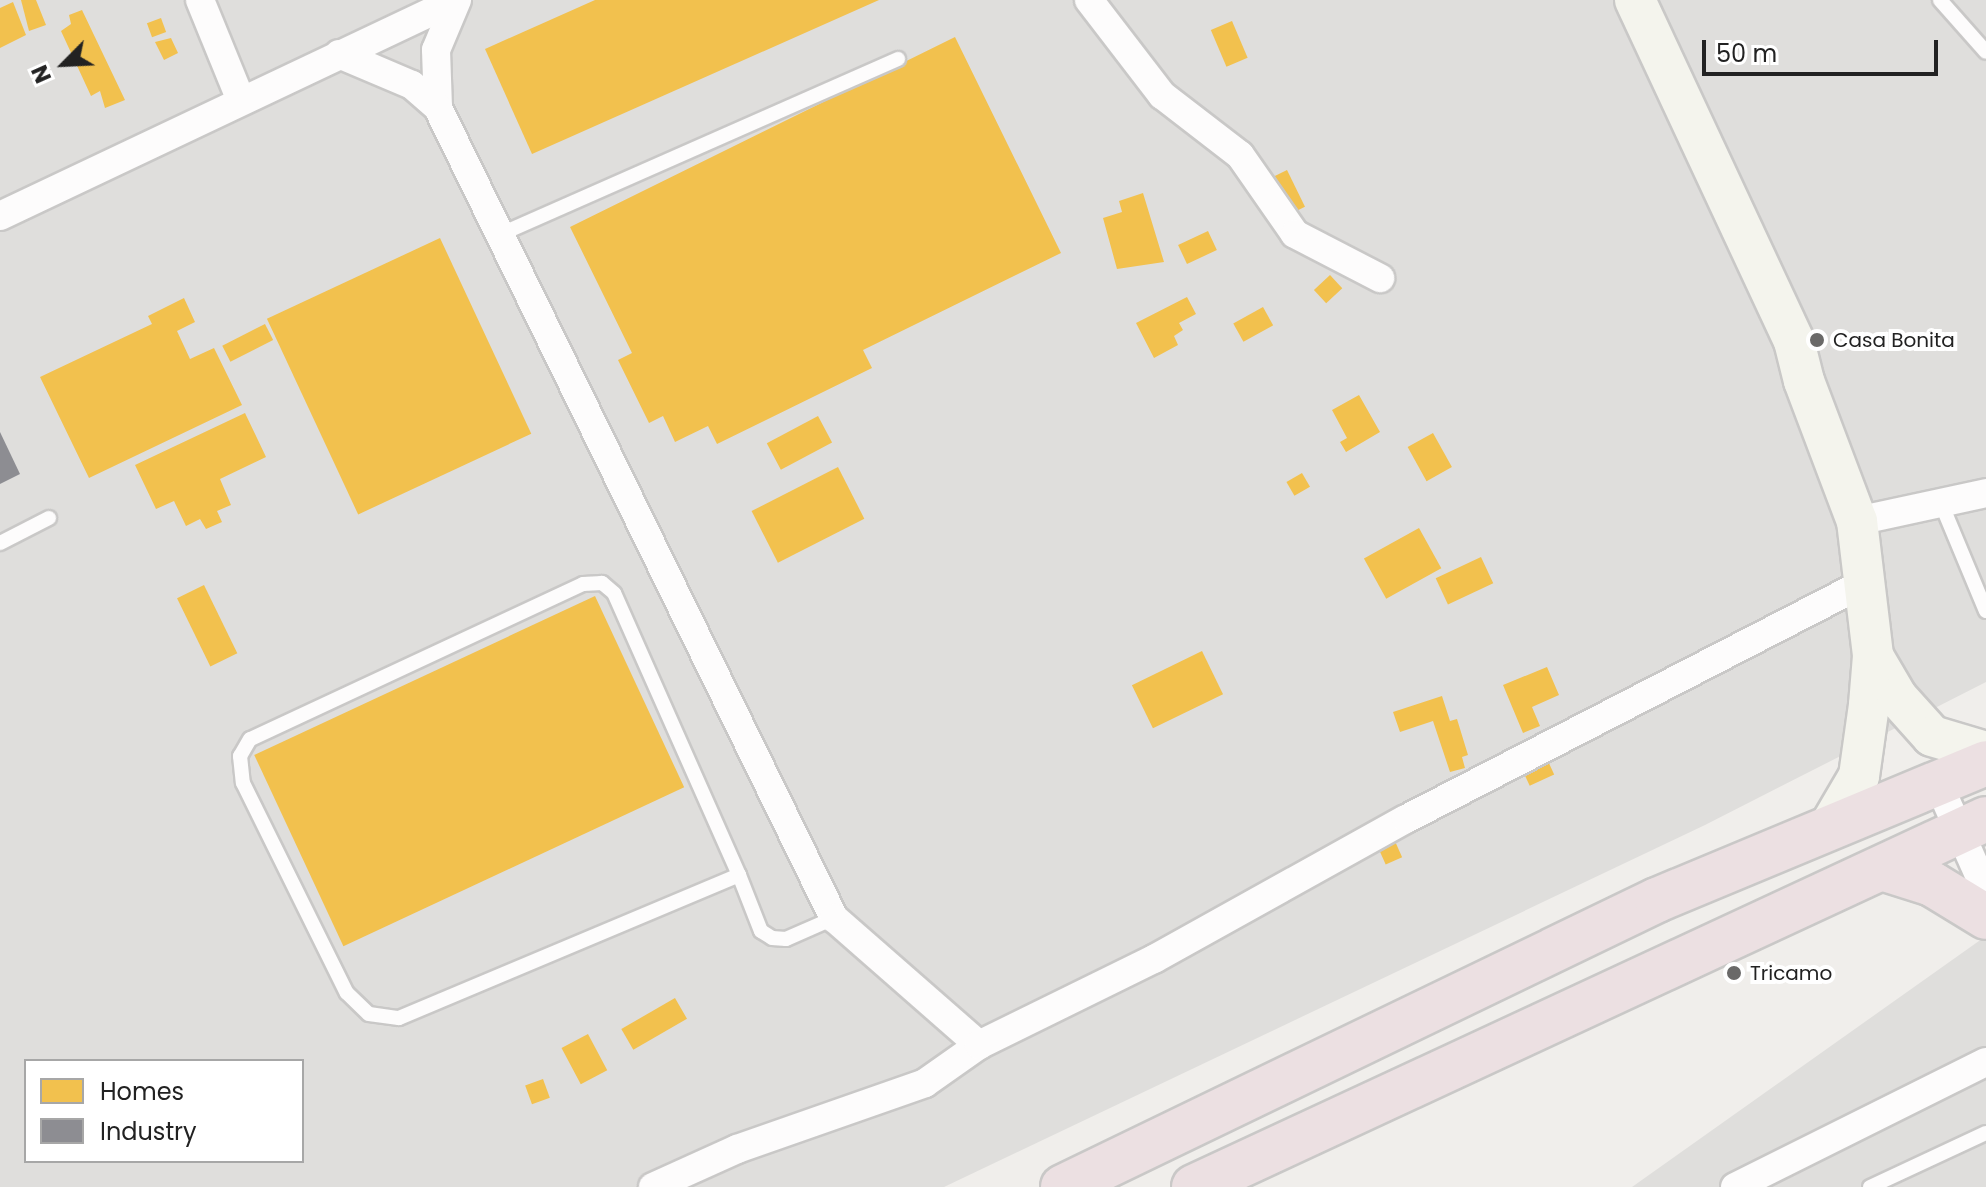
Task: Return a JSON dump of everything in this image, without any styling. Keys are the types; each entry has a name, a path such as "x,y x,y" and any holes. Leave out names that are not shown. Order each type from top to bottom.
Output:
{"highway":[{"path":"1063,1187 1528,959 1986,763"},
{"path":"1194,1187 1972,826"},
{"path":"1885,869 1932,884 1986,917"}],"street":[{"path":"200,0 240,98"},
{"path":"0,216 240,98 457,0"},
{"path":"438,108 436,50 457,0"},
{"path":"1089,0 1162,95 1240,155 1295,234 1380,278"},
{"path":"1635,0 1794,341 1857,521 1873,656 1859,776 1828,829"},
{"path":"339,54 412,85 438,108 834,918 979,1045"},
{"path":"1857,521 1986,493"},
{"path":"653,1187 737,1149 925,1083 979,1045 1154,959 1406,819 1866,582"},
{"path":"1873,656 1897,697 1932,736 1986,752"},
{"path":"1938,783 1972,826 1986,891"},
{"path":"1735,1187 1986,1062"}],"lane":[{"path":"1940,0 1986,52"},
{"path":"501,234 898,59"},
{"path":"1941,503 1986,611"},
{"path":"0,543 49,518"},
{"path":"739,875 399,1018 369,1014 347,993 243,783 240,756 250,739 583,584 602,583 614,593 739,875 761,931 772,938 786,939 834,918"},
{"path":"1870,1187 1986,1133"}],"shaded area":[{"path":"0,0 1986,0 1986,682 1705,825 944,1187 0,1187"},
{"path":"1986,936 1986,1187 1632,1187"}],"building: Homes":[{"path":"21,0 36,0 46,25 29,31"},
{"path":"595,0 879,0 532,154 485,49"},
{"path":"13,2 26,35 0,48 0,8"},
{"path":"82,10 125,100 105,108 100,91 91,96 61,31 71,24 69,15"},
{"path":"161,18 166,32 152,37 147,23"},
{"path":"1232,21 1248,58 1226,67 1211,30"},
{"path":"955,37 1061,253 863,350 872,368 717,444 708,426 675,442 663,416 649,423 618,360 632,353 570,227"},
{"path":"171,38 178,53 164,60 155,42"},
{"path":"1287,170 1305,207 1289,215 1271,178"},
{"path":"1143,193 1164,262 1117,269 1103,218 1122,212 1119,201"},
{"path":"1208,231 1217,250 1187,264 1178,245"},
{"path":"440,238 531,434 358,514 267,319"},
{"path":"1330,275 1342,288 1326,303 1314,290"},
{"path":"1187,297 1196,314 1179,323 1183,330 1174,336 1178,345 1154,358 1136,323"},
{"path":"184,298 195,322 177,331 190,359 214,348 242,405 89,478 40,377 152,324 148,316"},
{"path":"1263,307 1273,325 1243,342 1233,323"},
{"path":"265,324 273,340 230,362 222,346"},
{"path":"1359,395 1380,432 1346,452 1340,442 1347,438 1332,410"},
{"path":"245,413 266,457 220,479 231,505 217,511 222,522 206,529 200,519 186,526 174,501 156,509 135,465"},
{"path":"818,416 832,442 781,470 767,443"},
{"path":"1433,433 1452,467 1427,481 1408,447"},
{"path":"838,467 864,519 778,563 752,511"},
{"path":"1302,473 1310,487 1294,496 1286,482"},
{"path":"1419,528 1441,568 1386,599 1364,559"},
{"path":"1481,557 1493,583 1448,604 1436,578"},
{"path":"204,585 237,653 210,666 177,598"},
{"path":"595,596 684,787 343,946 254,755"},
{"path":"1202,651 1223,694 1153,728 1132,685"},
{"path":"1547,667 1559,695 1532,707 1540,726 1523,733 1503,685"},
{"path":"1442,696 1450,721 1457,719 1468,755 1462,757 1465,768 1450,772 1433,721 1400,732 1393,712"},
{"path":"1547,759 1554,774 1530,786 1523,770"},
{"path":"1394,839 1402,857 1386,865 1378,846"},
{"path":"675,998 687,1019 633,1050 621,1029"},
{"path":"588,1034 607,1070 581,1084 562,1048"},
{"path":"543,1079 550,1098 532,1104 525,1085"}],"building: Industry":[{"path":"0,432 20,474 0,484"}],"place":[{"name":"Casa Bonita","path":"1817,340"},
{"name":"Tricamo","path":"1734,973"}]}
